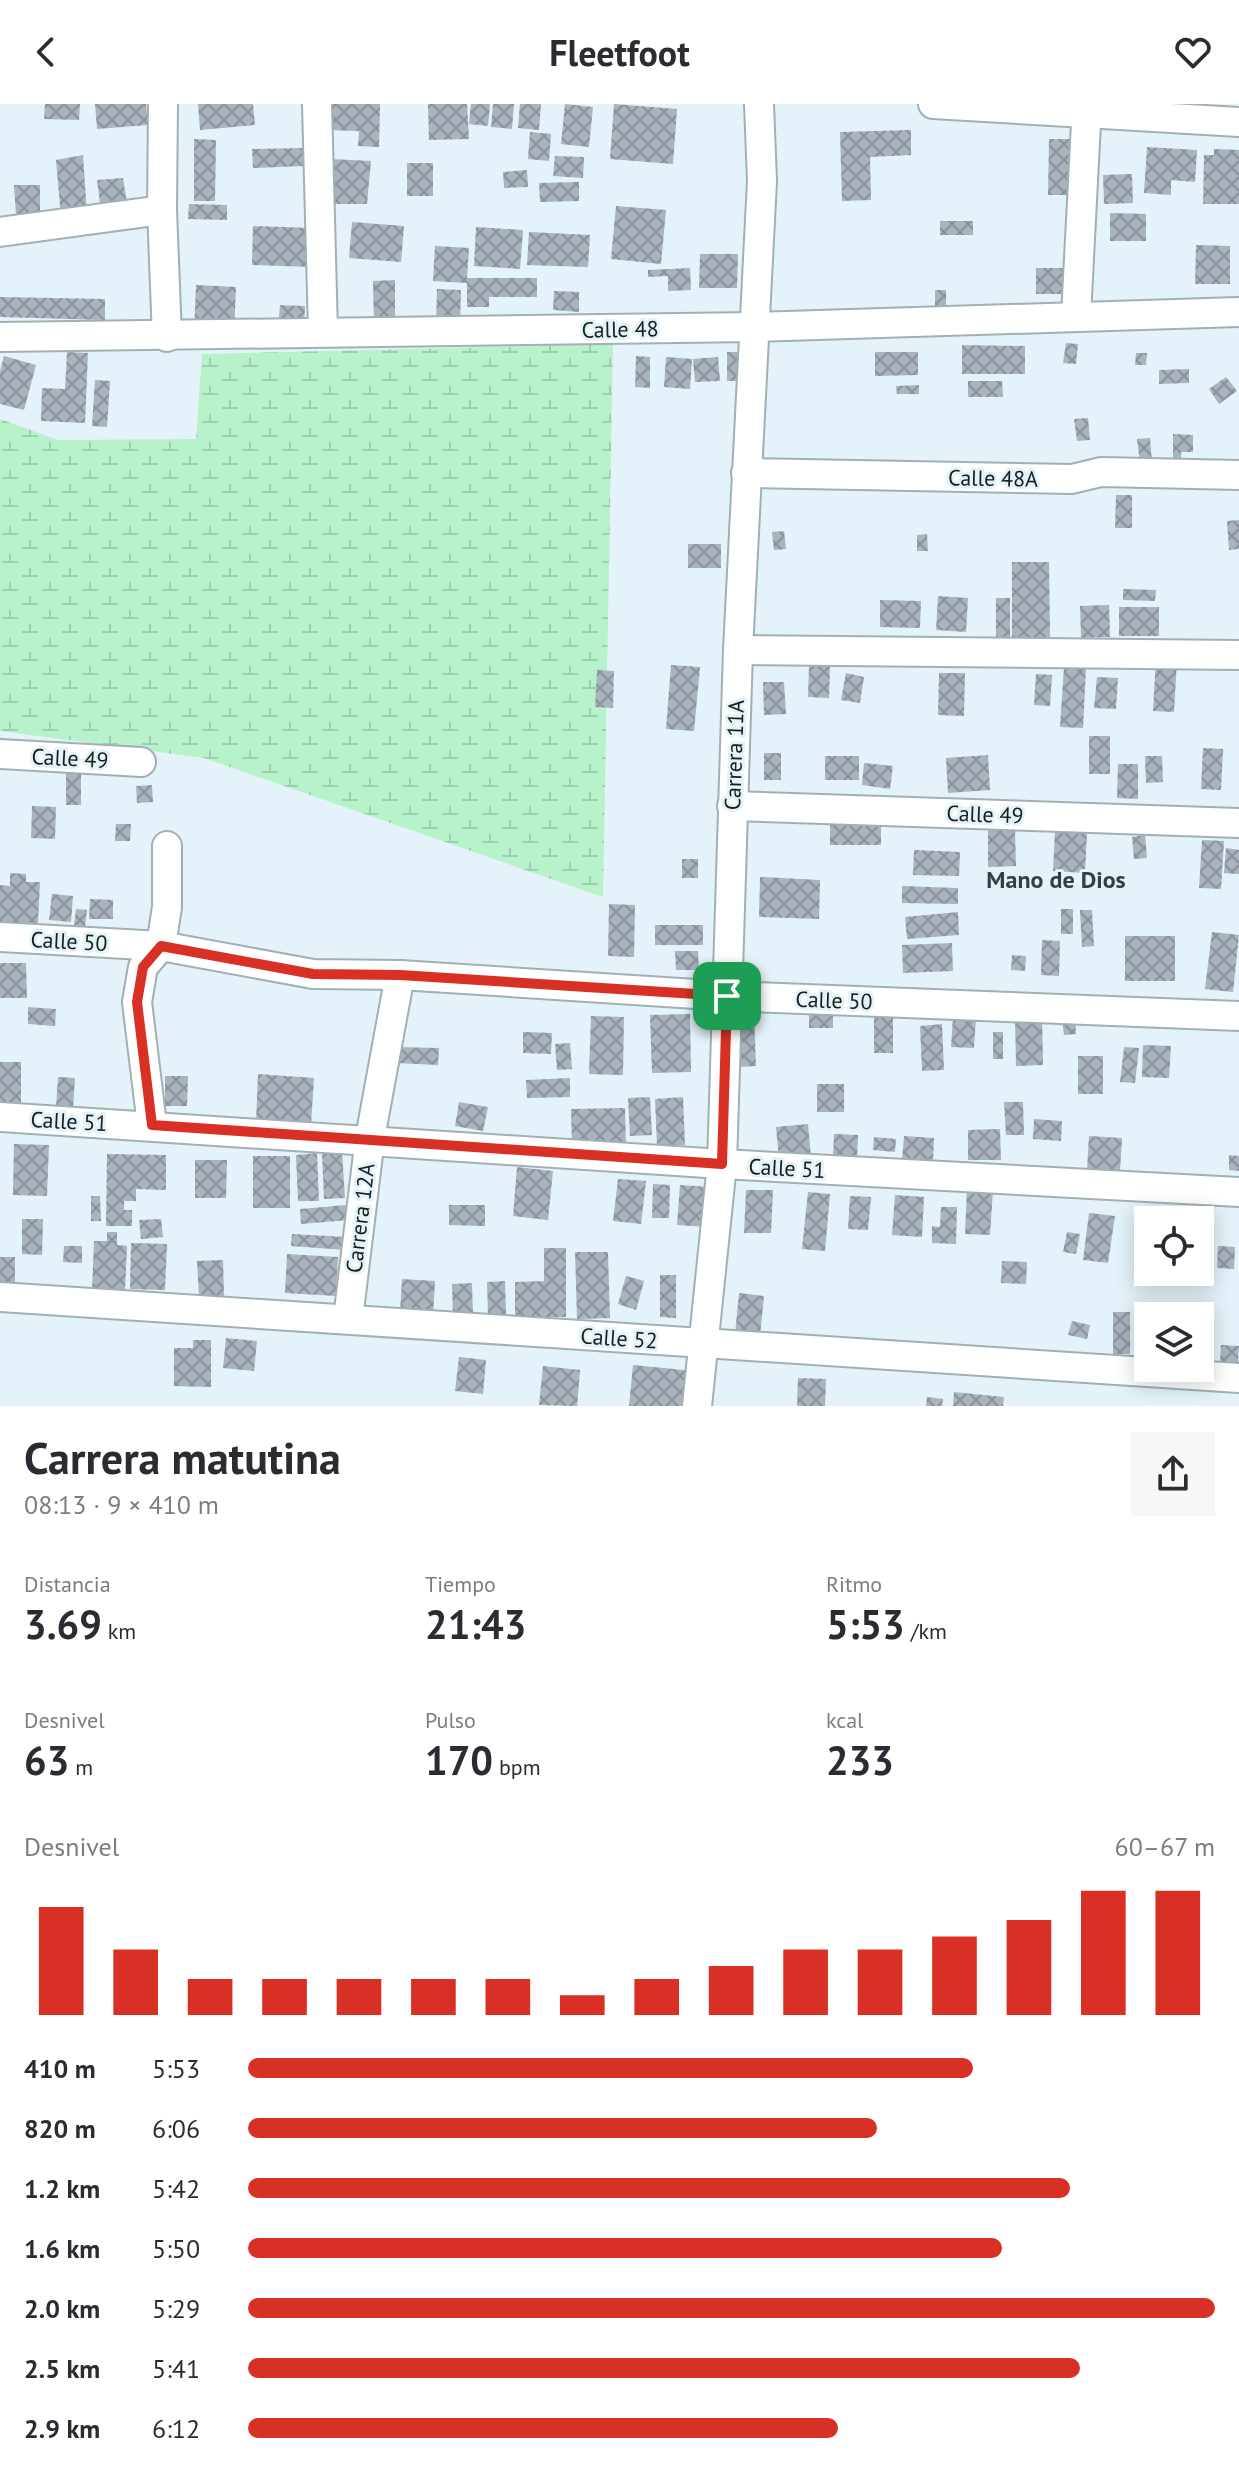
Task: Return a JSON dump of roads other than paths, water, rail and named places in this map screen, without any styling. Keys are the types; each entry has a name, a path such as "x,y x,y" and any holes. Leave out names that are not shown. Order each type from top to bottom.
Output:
{"street":[{"path":"163,104 162,210 167,337"},
{"path":"317,104 323,332"},
{"name":"Carrera 11A","path":"697,1406 722,1164 738,650 762,181 759,104"},
{"path":"933,104 1087,108 1239,122"},
{"path":"1076,316 1087,108"},
{"path":"0,232 162,210"},
{"name":"Calle 48","path":"0,337 753,327 1239,312"},
{"name":"Calle 48A","path":"746,473 1072,479 1101,472 1239,475"},
{"path":"738,650 1239,655"},
{"name":"Calle 49","path":"0,754 141,762"},
{"name":"Calle 49","path":"732,806 1239,823"},
{"path":"152,1125 137,1002 143,967 161,946 167,907 167,846"},
{"name":"Calle 50","path":"0,937 161,946 313,974 400,975 727,996 1239,1016"},
{"name":"Carrera 12A","path":"348,1319 370,1138 400,975"},
{"name":"Calle 51","path":"0,1117 370,1138 722,1164 1239,1192"},
{"name":"Calle 52","path":"0,1297 1239,1378"}],"district":[{"name":"Mano de Dios","path":"1056,880"}]}
